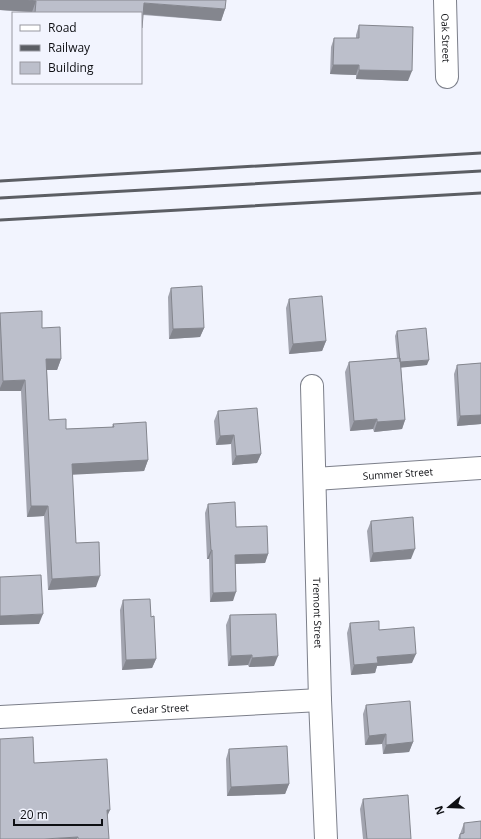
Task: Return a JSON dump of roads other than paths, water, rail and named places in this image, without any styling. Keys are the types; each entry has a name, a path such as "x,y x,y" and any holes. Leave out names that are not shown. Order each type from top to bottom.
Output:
{"street":[{"name":"Oak Street","path":"445,0 446,77"},
{"name":"Tremont Street","path":"312,386 320,700 326,839"},
{"name":"Summer Street","path":"315,479 481,468"},
{"name":"Cedar Street","path":"0,717 320,700"}],"railway":[{"path":"0,181 481,153"},
{"path":"0,198 481,171"},
{"path":"0,220 481,193"}]}
